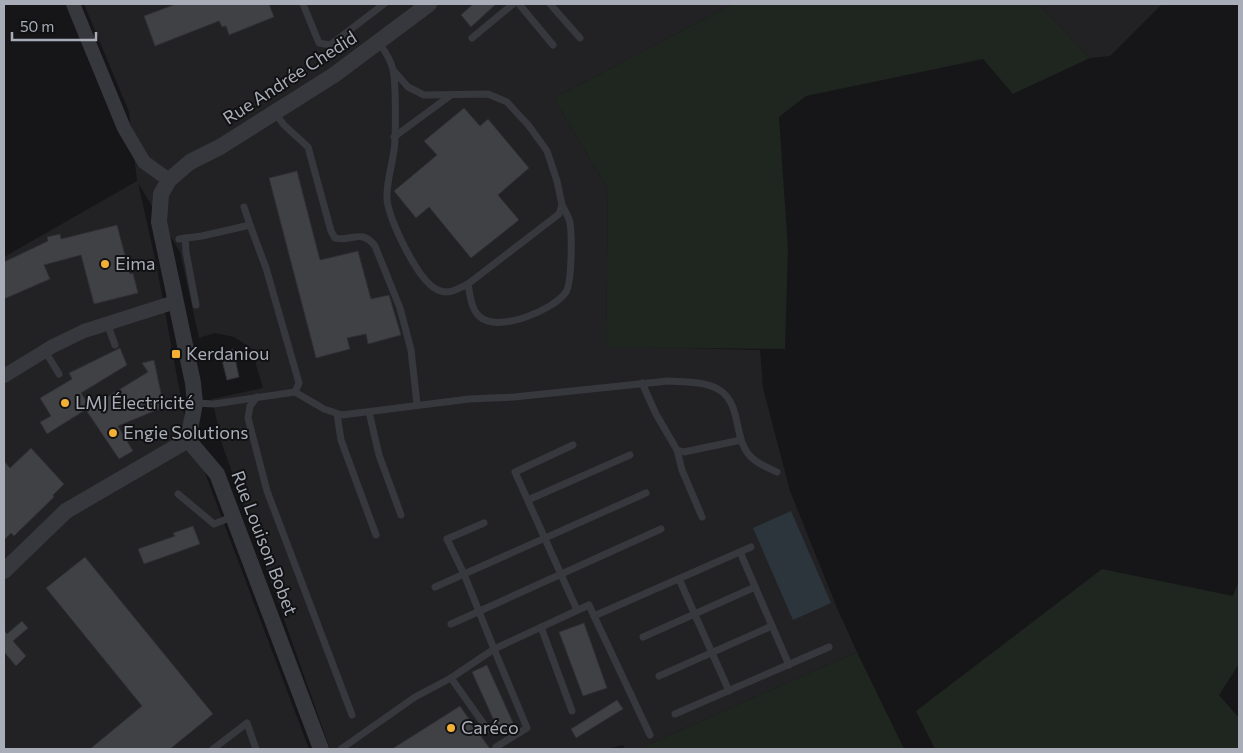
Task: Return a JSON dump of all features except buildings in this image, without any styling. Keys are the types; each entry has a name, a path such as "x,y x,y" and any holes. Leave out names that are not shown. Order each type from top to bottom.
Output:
{"street":[{"path":"4,571 66,511 188,440 195,402 159,222 162,194 169,180 144,162 124,128 73,4"},
{"name":"Rue Andrée Chedid","path":"169,180 190,162 220,147 380,43 429,4"},
{"path":"4,376 45,351 84,331 175,302"},
{"name":"Rue Louison Bobet","path":"188,440 217,474 321,749"}],"lane":[{"path":"303,4 319,43 330,45 384,4"},
{"path":"472,38 513,4"},
{"path":"519,4 554,45"},
{"path":"550,4 580,38"},
{"path":"380,43 394,71 408,87 424,95 488,94 507,102 529,126 547,151 557,181 562,205 570,222 569,280 567,291 558,302 542,312 511,321 493,322 478,316 473,306 468,284"},
{"path":"394,71 394,151 388,174 387,201 396,226 415,264 427,282 436,290 445,292 455,291 468,284 559,214 562,205"},
{"path":"394,137 452,95"},
{"path":"275,112 284,125 308,147 331,231 336,238 363,236 369,238 375,246 400,308 411,350 417,404"},
{"path":"244,207 288,339 299,383 295,392"},
{"path":"196,304 182,238 250,225"},
{"path":"107,323 115,345"},
{"path":"45,351 59,374"},
{"path":"195,402 214,404 295,392 308,401 342,415 417,404 514,397 642,383 691,382 721,390 730,399 741,440 749,456 760,464 778,472"},
{"path":"642,383 656,414 677,450 682,470 702,517"},
{"path":"257,397 250,406 248,418 267,491 352,715"},
{"path":"369,412 379,455 401,515"},
{"path":"337,414 342,440 376,535"},
{"path":"677,450 684,452 741,440"},
{"path":"573,445 515,472 577,610"},
{"path":"528,500 630,455"},
{"path":"435,588 646,493"},
{"path":"178,494 214,524 233,516"},
{"path":"484,523 448,539 527,728 496,747"},
{"path":"451,624 660,529"},
{"path":"594,616 751,547"},
{"path":"740,552 789,665"},
{"path":"679,579 729,691"},
{"path":"643,637 755,587"},
{"path":"341,749 415,697 451,678 494,649 589,605 650,735"},
{"path":"660,676 772,626"},
{"path":"541,627 572,711"},
{"path":"675,714 829,647"},
{"path":"451,678 488,730"},
{"path":"218,748 246,723 256,749"}],"shaded area":[{"path":"84,4 733,4 554,98 608,189 606,346 760,350 763,388 790,491 837,608 857,652 645,746 647,749 625,749 623,745 607,749 330,749 222,444 212,399 263,388 251,348 234,337 215,333 199,338 180,252 138,183 156,263 185,420 309,749 4,749 4,257 137,181 129,112"},
{"path":"733,4 1038,4 1090,58 1013,94 983,59 806,96 779,117 788,249 785,349 606,347 608,189 554,98"},
{"path":"1038,4 1162,4 1110,56 1090,58"},
{"path":"791,511 831,603 793,620 753,528"},
{"path":"1102,569 1233,596 1239,581 1239,664 1219,695 1239,718 1239,749 935,749 916,711"},
{"path":"857,652 904,749 647,749 645,746"}],"place":[{"name":"Eima","path":"105,264"},
{"name":"Kerdaniou","path":"176,354"},
{"name":"LMJ Électricité","path":"65,403"},
{"name":"Engie Solutions","path":"113,433"},
{"name":"Caréco","path":"451,728"}]}
